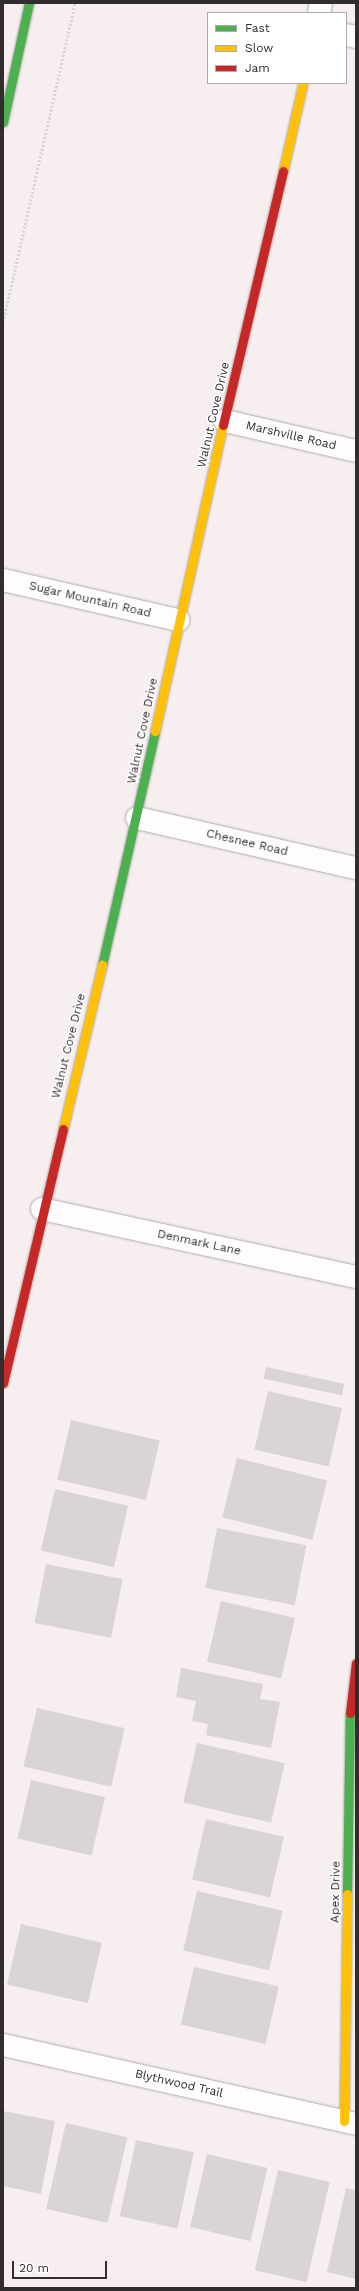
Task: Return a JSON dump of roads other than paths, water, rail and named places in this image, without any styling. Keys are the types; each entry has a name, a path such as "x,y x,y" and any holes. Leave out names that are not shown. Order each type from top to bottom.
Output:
{"street":[{"path":"3,122 29,3"},
{"name":"Walnut Cove Drive","path":"3,1383 42,1209 137,818 178,620 303,84"},
{"name":"Marshville Road","path":"225,421 356,450"},
{"name":"Sugar Mountain Road","path":"3,580 178,620"},
{"name":"Chesnee Road","path":"137,818 356,868"},
{"name":"Denmark Lane","path":"42,1209 356,1277"},
{"name":"Apex Drive","path":"350,2122 353,1698 356,1663"},
{"name":"Blythwood Trail","path":"3,2044 350,2122"}]}
